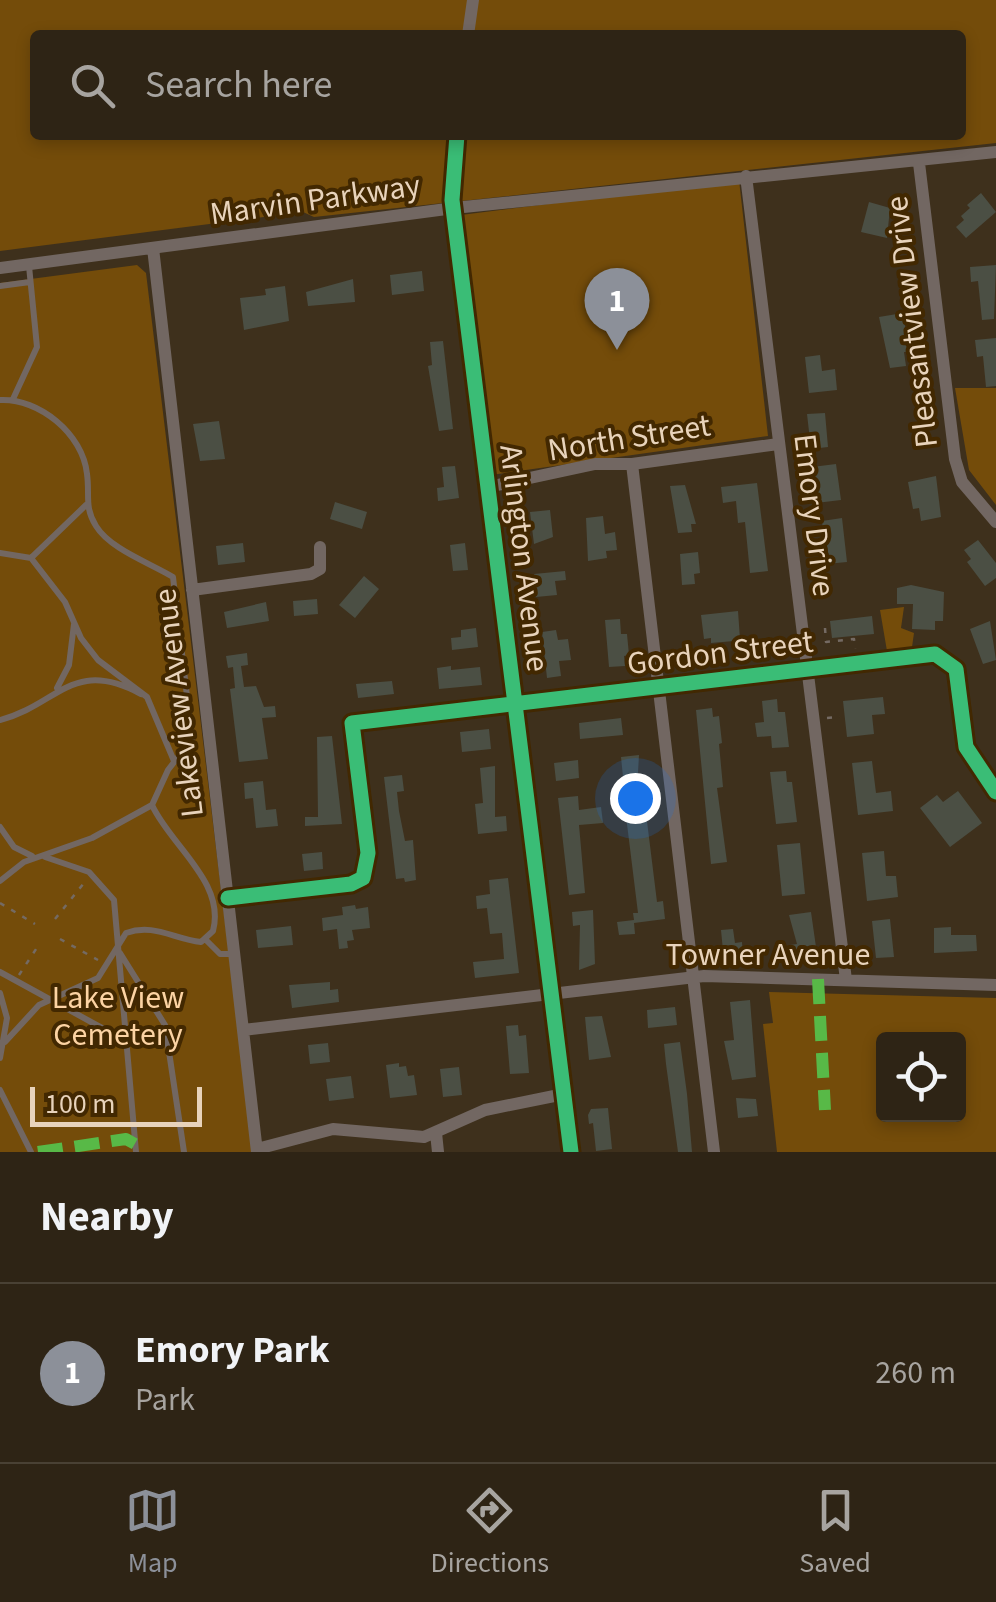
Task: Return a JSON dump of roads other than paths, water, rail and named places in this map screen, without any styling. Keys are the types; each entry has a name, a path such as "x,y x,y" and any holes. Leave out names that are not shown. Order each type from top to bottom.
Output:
{"street":[{"path":"469,30 473,0"},
{"name":"Arlington Avenue","path":"457,140 454,208 571,1152"},
{"name":"Marvin Parkway","path":"0,268 454,208 996,152"},
{"name":"Pleasantview Drive","path":"919,162 955,459 966,488 996,522"},
{"name":"Emory Drive","path":"746,176 846,980"},
{"name":"Lakeview Avenue","path":"153,248 257,1151"},
{"name":"North Street","path":"488,487 579,466 632,464 778,444"},
{"path":"632,464 714,1152"},
{"path":"192,590 311,574 321,567 320,547"},
{"name":"Gordon Street","path":"228,898 351,884 363,878 368,860 352,724 931,654 946,658 958,678 958,712 966,748 996,792"},
{"name":"Towner Avenue","path":"243,1030 693,977 996,985"},
{"path":"257,1151 332,1128 404,1138 436,1133 486,1110 564,1094"},
{"path":"436,1133 438,1152"}],"lane":[{"path":"14,399 37,347 29,264"},
{"path":"0,286 30,282"},
{"path":"0,400 14,399 60,422 88,474 86,505 98,530 173,577 192,738 174,761 152,805 92,838 13,868 0,881"},
{"path":"31,558 86,505"},
{"path":"0,553 31,558 98,660 147,697 174,761"},
{"path":"0,720 36,704 56,689 69,665 74,619"},
{"path":"56,689 106,681 147,697"},
{"path":"152,805 214,904 216,919 205,939"},
{"path":"0,827 26,856 44,857 92,874 114,900 136,1152"},
{"path":"4,1042 28,1015 84,988 108,966 126,934 158,928 180,940 205,939 220,954 234,954"},
{"path":"117,944 127,970 165,1025 184,1152"},
{"path":"0,972 124,1040"},
{"path":"0,993 7,1018 0,1058"},
{"path":"0,1090 31,1152"}],"place":[{"name":"Emory Park","path":"617,350"}],"park label":[{"name":"Lake View Cemetery","path":"118,1016"}]}
